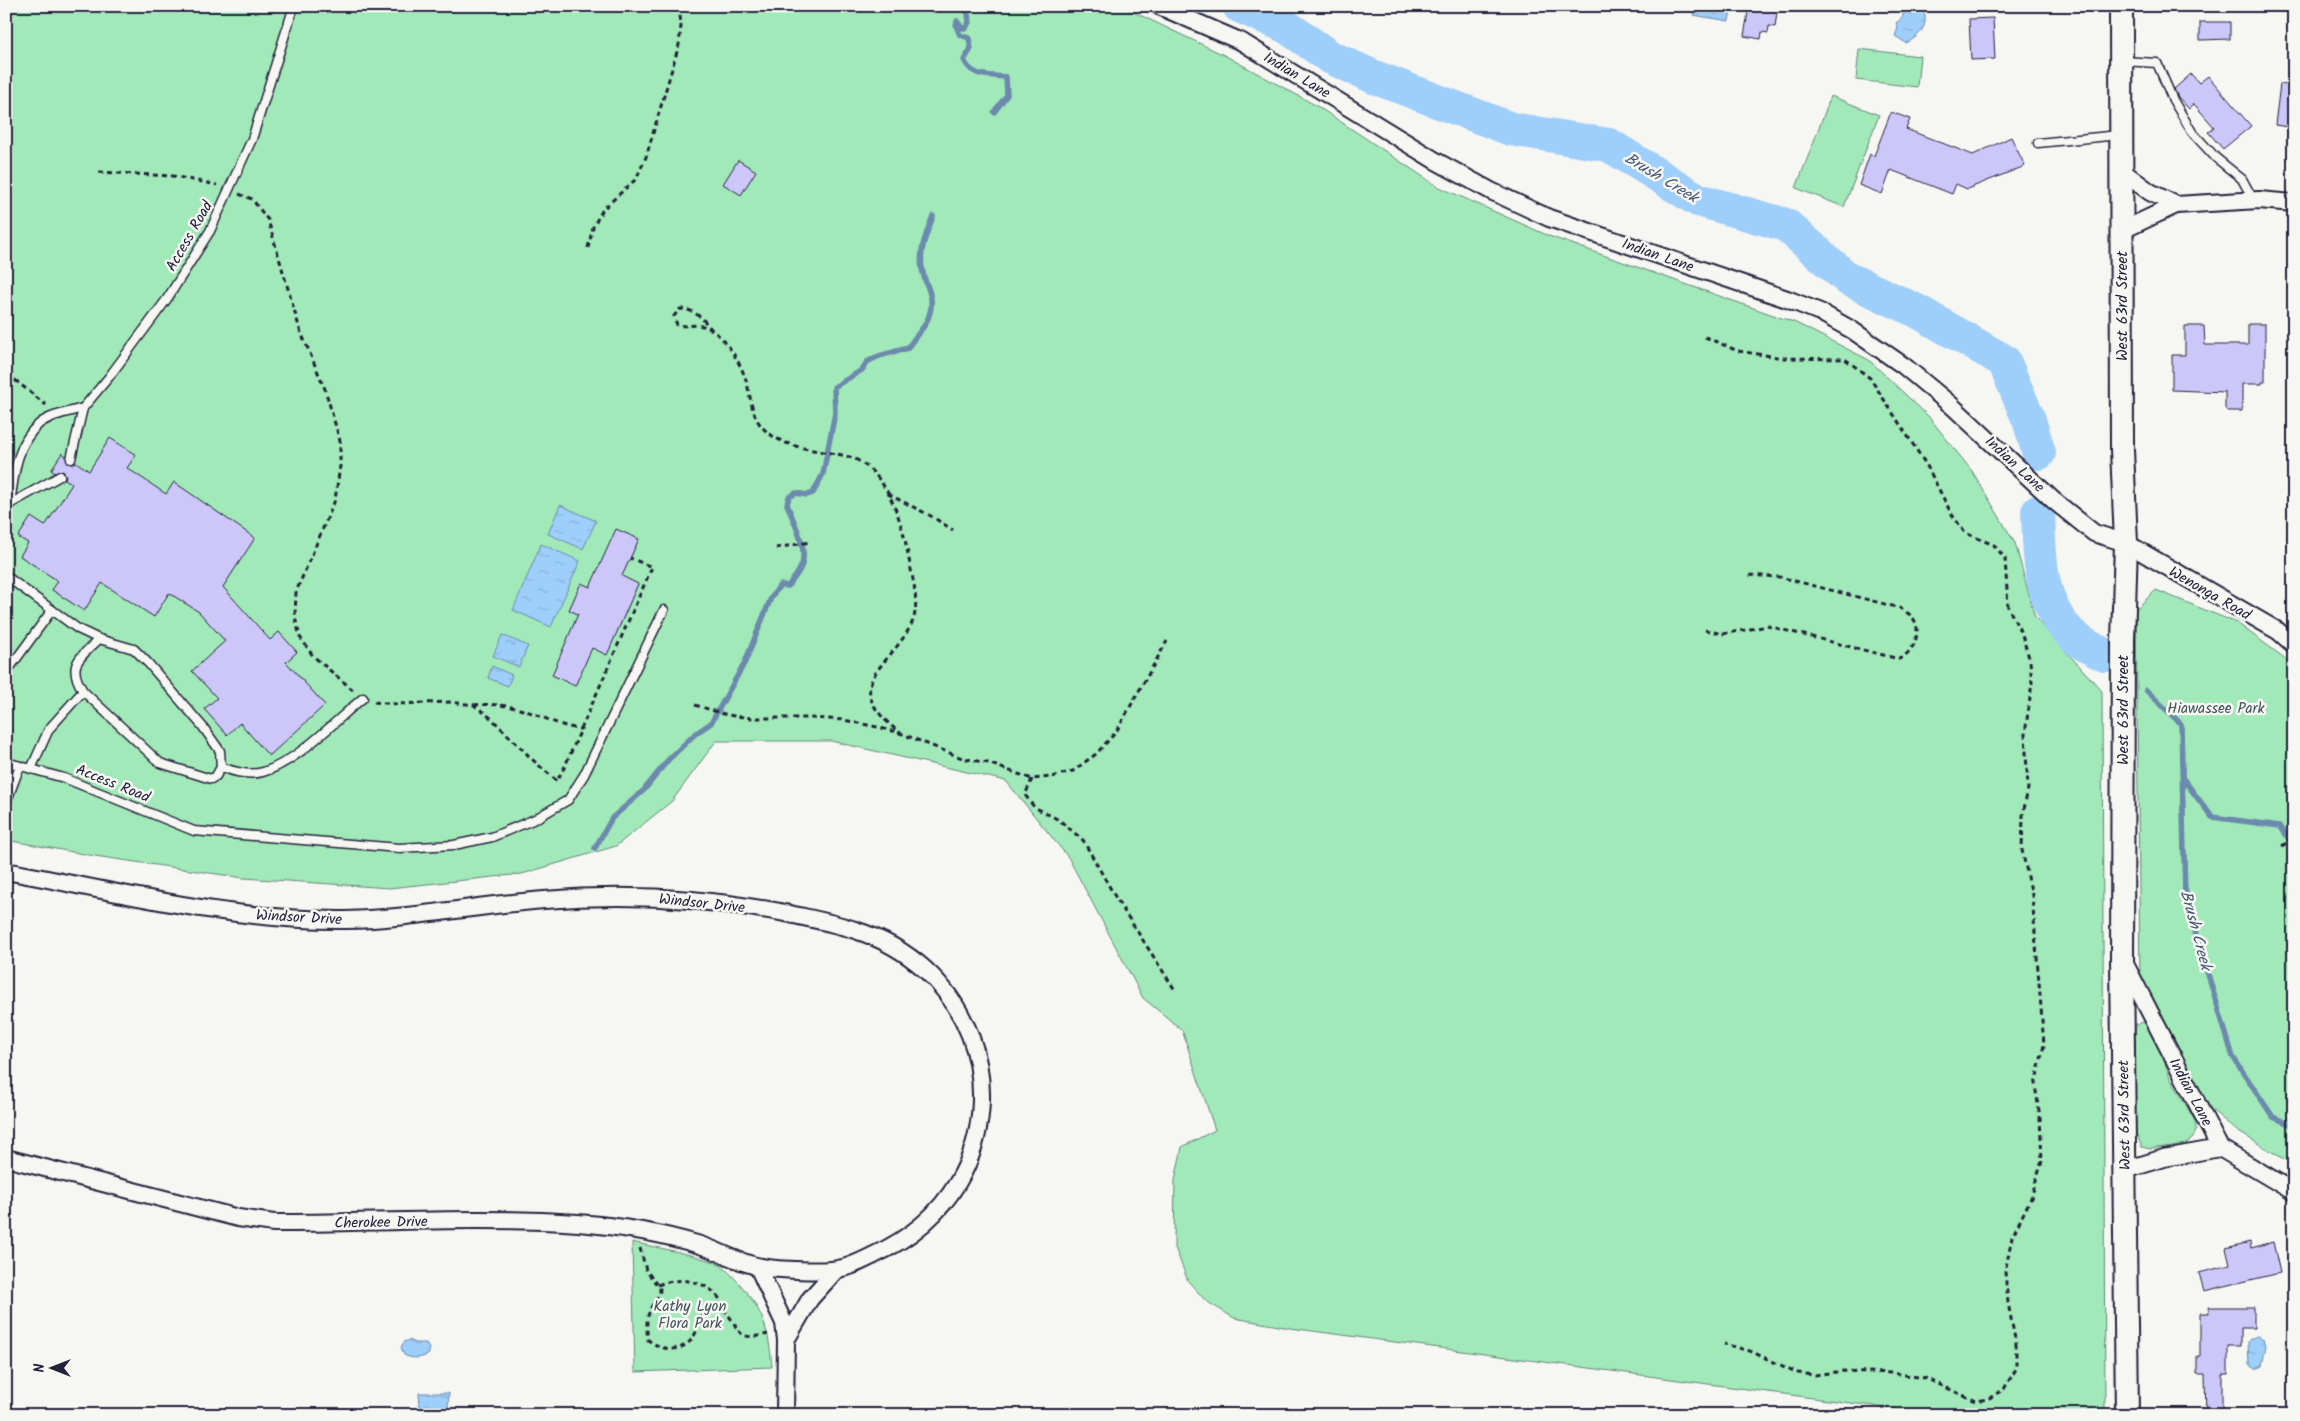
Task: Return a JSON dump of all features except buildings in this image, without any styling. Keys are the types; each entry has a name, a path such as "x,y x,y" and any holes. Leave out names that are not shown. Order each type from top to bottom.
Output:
{"main road":[{"name":"West 63rd Street","path":"2121,6 2122,449 2126,543 2123,640 2122,960 2127,1415"}],"street":[{"name":"Indian Lane","path":"1159,6 1242,42 1436,161 1491,191 1549,218 1820,312 1852,330 1904,366 1951,405 2053,500 2094,534 2126,543"},
{"path":"2122,172 2150,192 2176,205"},
{"path":"2123,230 2176,205 2254,201 2294,204"},
{"name":"Wenonga Road","path":"2126,543 2278,631 2294,645"},
{"name":"Windsor Drive","path":"6,871 220,912 287,918 345,920 583,897 620,896 687,900 763,909 804,917 853,929 888,943 913,958 939,982 954,1002 968,1030 976,1052 981,1086 981,1109 978,1131 972,1152 961,1179 945,1202 922,1227 894,1246 857,1263 836,1270 758,1267"},
{"name":"Indian Lane","path":"2122,960 2220,1148"},
{"path":"2125,1170 2164,1158 2220,1148 2294,1192"},
{"name":"Cherokee Drive","path":"6,1158 238,1218 274,1223 506,1220 593,1224 687,1241 723,1252 758,1267"},
{"path":"758,1267 784,1323 786,1340 785,1415"},
{"path":"786,1340 810,1299 836,1270"}],"lane":[{"name":"Access Road","path":"70,459 83,408 109,377 172,291 206,238 230,190 252,139 294,6"},
{"path":"2121,61 2157,63 2173,100 2192,132 2216,158 2242,179 2254,201"},
{"path":"2038,143 2121,135"},
{"path":"8,507 15,467 25,442 39,424 58,415 83,408"},
{"path":"8,507 60,476"},
{"path":"7,577 78,629 98,638 134,649 203,727 220,751 221,767 216,776 210,779 160,764 83,691 74,677 74,669 76,662 98,638"},
{"path":"6,673 52,610"},
{"name":"Access Road","path":"6,762 64,778 194,832 399,848 454,845 492,837 535,819 568,800 584,775 664,610"},
{"path":"31,769 49,729 83,691"},
{"path":"221,767 239,774 262,772 277,765 304,748 363,698"},
{"path":"6,803 20,766"}],"path":[{"path":"588,248 593,227 603,208 636,179 646,156 679,45 681,26 679,6"},
{"path":"99,172 173,176 230,190 252,200 268,220 300,330 325,389 340,441 340,466 334,500 296,592 294,617 300,637 313,656 338,679 363,698 378,703 451,702 474,705 493,704 512,707 564,727 582,729"},
{"path":"712,330 701,325 686,327 677,325 674,316 680,309 689,309 701,317 734,354 745,378 751,406 761,426 776,439 811,450 857,460 883,484 897,516 910,564 916,602 912,624 877,669 870,687 872,703 882,719 900,733"},
{"path":"1705,337 1738,351 1784,358 1845,359 1870,378 1927,466 1951,513 1966,532 1994,545 2006,558 2008,607 2022,635 2030,661 2032,684 2025,734 2028,788 2023,816 2022,850 2032,894 2044,1046 2035,1085 2040,1117 2042,1161 2031,1198 2012,1237 2005,1272 2008,1303 2016,1344 2016,1369 2004,1389 1988,1399 1976,1401 1925,1378 1892,1373 1843,1371 1815,1375 1798,1373 1750,1350 1724,1344"},
{"path":"6,379 15,380 58,415"},
{"path":"887,493 953,530"},
{"path":"776,548 810,542"},
{"path":"474,705 491,718 557,781 582,729 652,567 630,558"},
{"path":"1705,630 1722,634 1768,626 1899,659 1908,655 1913,649 1917,633 1913,618 1900,608 1780,577 1748,575"},
{"path":"695,705 727,715 752,718 844,720 900,733 962,758 988,764 1032,779 1052,778 1073,771 1096,754 1116,732 1167,642"},
{"path":"1032,779 1025,795 1034,807 1059,820 1083,840 1117,900 1176,990"},
{"path":"2282,846 2294,838"},
{"path":"640,1244 646,1270 660,1289 660,1295 648,1314 646,1325 648,1340 660,1349 669,1349 690,1341 697,1331 702,1314 709,1310 718,1309 725,1311 731,1317 736,1330 742,1334 757,1336 768,1333"},
{"path":"658,1284 673,1280 697,1282 717,1294 721,1301 718,1309"}],"green space":[{"path":"6,6 1121,6 1222,54 1317,106 1437,186 1549,236 1796,323 1869,360 1928,416 1972,471 2015,543 2035,617 2102,691 2105,1415 1940,1415 1290,1328 1234,1318 1206,1301 1188,1281 1174,1245 1175,1180 1182,1147 1215,1130 1182,1030 1143,998 1068,857 1006,781 831,741 716,741 672,801 616,846 522,874 389,888 244,878 95,856 6,840"},
{"path":"1859,49 1920,56 1917,87 1856,80"},
{"path":"1831,96 1879,115 1844,207 1796,188"},
{"name":"Hiawassee Park","path":"2156,590 2237,623 2294,665 2294,1165 2237,1131 2205,1104 2140,979 2136,609"},
{"path":"2142,1022 2150,1025 2152,1028 2170,1077 2195,1121 2196,1130 2193,1138 2186,1144 2150,1149 2142,1147 2136,1133 2135,1030 2136,1026"},
{"name":"Kathy Lyon Flora Park","path":"632,1242 683,1253 717,1263 735,1278 759,1311 769,1342 772,1367 635,1372"}],"water":[{"path":"1694,6 1732,6 1729,21 1693,15"},
{"path":"1913,6 1923,10 1925,21 1919,34 1906,43 1895,36 1898,28 1896,23 1903,17 1902,10"},
{"path":"560,505 596,521 583,549 548,534"},
{"path":"541,544 580,561 551,627 513,610"},
{"path":"502,635 528,646 519,667 493,656"},
{"path":"492,666 512,675 508,686 488,678"},
{"path":"2257,1336 2264,1339 2266,1345 2262,1366 2255,1369 2249,1365 2248,1342"},
{"path":"409,1340 416,1343 426,1343 429,1354 416,1358 404,1355 401,1347 404,1342"},
{"path":"419,1393 449,1393 448,1409 420,1408"}],"waterway":[{"path":"964,6 969,22 966,28 962,28 957,21 956,26 960,35 969,38 971,49 964,60 967,66 976,73 1006,77 1007,95 994,112"},
{"name":"Brush Creek","path":"1239,6 1287,27 1330,57 1374,77 1511,129 1609,145 1698,200 1786,225 1848,279 1917,311 2004,361 2029,420 2039,453"},
{"path":"595,848 612,818 644,790 668,760 695,734 711,723 745,662 771,598 780,585 788,586 800,569 803,562 802,545 787,504 789,497 796,493 807,495 813,493 823,474 835,413 834,387 862,370 867,362 879,356 908,348 924,327 930,312 931,300 921,261 924,241 933,216"},
{"name":"Brush Creek","path":"2038,512 2041,566 2049,600 2056,616 2067,630 2084,644 2105,655"},
{"name":"Brush Creek","path":"2146,690 2181,724 2185,898 2233,1057 2273,1117 2294,1126"},
{"path":"2184,780 2212,817 2280,826 2294,846"}]}
